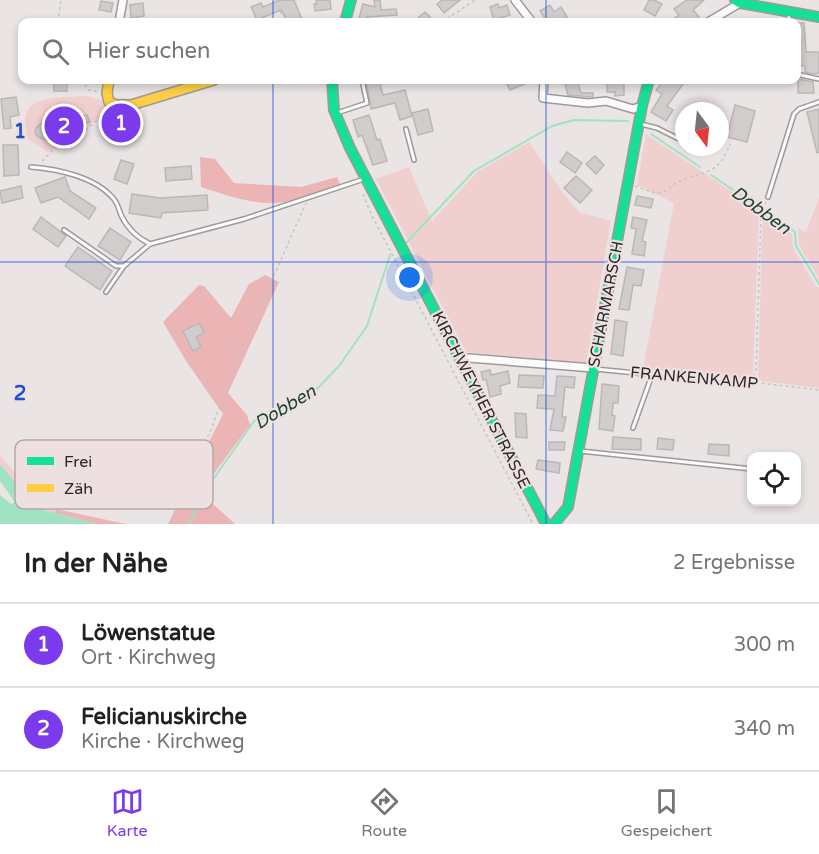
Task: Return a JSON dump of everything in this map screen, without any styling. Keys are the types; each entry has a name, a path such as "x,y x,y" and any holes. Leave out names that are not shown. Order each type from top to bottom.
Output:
{"street":[{"path":"120,18 123,0"},
{"path":"346,18 351,0"},
{"path":"515,0 529,18"},
{"path":"714,18 738,1 819,17"},
{"path":"108,87 109,102 117,105 131,105 201,84"},
{"name":"KIRCHWEYHER STRASSE","path":"331,84 335,114 362,179 461,360 546,524"},
{"path":"544,84 543,98 588,103 606,101 633,109 642,106"},
{"name":"SCHARMARSCH","path":"555,524 568,507 648,84"},
{"name":"FRANKENKAMP","path":"461,360 469,358 593,368"}],"lane":[{"path":"789,12 789,18"},
{"path":"801,75 819,79"},
{"path":"335,114 367,103 363,84"},
{"path":"768,197 794,114 799,109 819,102"},
{"path":"639,124 657,128 675,137"},
{"path":"406,129 414,160"},
{"path":"32,167 76,176 98,185 115,199 124,222 139,238 150,244"},
{"path":"106,292 124,266 150,244 244,219 362,179"},
{"path":"64,230 116,266 124,266"},
{"name":"FRANKENKAMP","path":"593,368 654,375"},
{"path":"633,428 654,375"},
{"path":"579,451 747,468"}],"path":[{"path":"59,18 61,0"},
{"path":"276,0 283,18"},
{"path":"448,18 476,0"},
{"path":"84,84 89,90 108,87"},
{"path":"117,105 117,130"},
{"path":"40,168 42,160 60,144 81,134 117,105"},
{"path":"628,184 658,193 665,191 675,183 706,174 719,165 730,144"},
{"path":"362,179 371,214 533,524"},
{"path":"206,440 234,366 309,198"},
{"path":"751,382 756,369 758,261 764,208"},
{"name":"FRANKENKAMP","path":"654,375 751,382 819,390"},
{"path":"169,524 175,509"}],"shaded area":[{"path":"86,96 106,101 108,110 81,133 60,143 48,152 29,140 25,125 26,114 31,106 49,99"},
{"path":"646,134 675,154 675,156 679,156 759,210 753,374 748,379 643,369 674,203 637,185"},
{"path":"529,142 560,189 579,212 611,221 586,363 466,352 376,179 409,167 432,221 477,172"},
{"path":"200,157 215,159 234,183 301,187 337,177 340,184 279,203 245,200 201,187"},
{"path":"819,198 819,279 799,245 798,228 806,232"},
{"path":"764,214 792,234 793,247 816,287 819,287 819,388 762,381 758,377"},
{"path":"265,275 279,282 228,393 247,415 250,425 213,475 213,440 210,440 223,414 186,361 163,322 199,285 204,286 231,318 249,284"},
{"path":"0,455 15,473 15,483 0,464"},
{"path":"0,464 15,482 15,502 0,481"},
{"path":"0,495 11,504 15,502 15,509 41,509 98,524 0,524"},
{"path":"213,504 235,524 168,524 176,509 213,509"},
{"path":"42,509 56,509 55,513"},
{"path":"56,509 126,524 98,524 55,513"}],"building":[{"path":"280,0 294,0 301,18 286,18 281,10 256,18 251,7 261,3 263,7"},
{"path":"316,0 330,0 331,9 315,11"},
{"path":"374,0 380,0 381,10 396,9 397,15 359,18 363,4 375,7"},
{"path":"442,0 460,0 444,13 437,4"},
{"path":"649,0 662,4 655,16 644,10"},
{"path":"687,0 704,0 693,10 698,18 675,18 679,15 674,9"},
{"path":"101,1 113,3 111,12 99,10"},
{"path":"143,3 144,16 131,18 130,5"},
{"path":"498,4 499,8 507,5 510,15 493,18 490,7"},
{"path":"550,5 554,12 561,7 567,17 544,18 540,11"},
{"path":"425,12 431,18 418,18"},
{"path":"801,23 804,23 806,52 819,52 819,73 805,72 805,66 801,66"},
{"path":"801,80 813,82 814,93 798,93 798,84 801,84"},
{"path":"54,84 67,84 67,91 54,91"},
{"path":"367,84 380,84 383,95 405,90 412,116 400,120 395,103 371,109"},
{"path":"507,84 524,84 510,90"},
{"path":"565,84 578,84 581,93 593,93 593,97 568,95"},
{"path":"607,84 624,84 624,95 615,96 615,92 607,92"},
{"path":"661,84 683,84 667,106 673,110 666,121 651,112 662,94 656,90"},
{"path":"16,97 19,115 10,117 11,128 4,129 1,99"},
{"path":"735,105 755,111 747,142 729,138"},
{"path":"428,109 433,131 418,135 412,113"},
{"path":"819,109 819,152 817,153 807,112"},
{"path":"78,111 82,116 87,115 90,122 85,123 84,130 51,142 38,137 35,133 43,120 70,112 72,118"},
{"path":"369,115 387,161 373,165 362,135 358,137 353,120"},
{"path":"3,145 18,145 19,175 4,176"},
{"path":"567,152 582,163 575,173 560,162"},
{"path":"595,156 604,165 596,174 586,164"},
{"path":"121,160 134,164 127,184 114,179"},
{"path":"191,166 192,179 166,181 165,168"},
{"path":"576,176 592,190 580,203 564,188"},
{"path":"65,177 70,191 96,208 89,219 58,197 41,203 35,188"},
{"path":"21,186 23,198 2,203 0,191"},
{"path":"132,194 161,198 207,195 208,210 162,213 161,218 129,213"},
{"path":"637,196 653,199 651,208 635,205"},
{"path":"41,217 66,236 58,247 33,229"},
{"path":"633,217 647,220 642,241 646,242 644,256 632,254 636,229 631,228"},
{"path":"110,228 131,242 120,260 98,246"},
{"path":"78,247 112,271 100,290 65,266"},
{"path":"627,267 644,270 641,286 633,285 629,310 619,309"},
{"path":"615,320 627,322 623,356 611,354"},
{"path":"199,323 204,333 196,337 201,347 193,351 183,331"},
{"path":"490,370 491,375 508,371 510,383 500,386 501,394 490,397 486,379 483,380 481,372"},
{"path":"519,375 544,376 543,388 518,387"},
{"path":"557,376 575,377 574,388 565,387 562,417 566,417 563,431 550,430 554,409 537,408 538,395 555,396"},
{"path":"602,384 619,386 618,403 613,403 612,415 615,416 613,431 599,429"},
{"path":"515,413 526,414 527,438 516,437"},
{"path":"613,437 641,439 641,450 612,449"},
{"path":"658,438 674,440 673,450 657,449"},
{"path":"549,442 565,442 564,450 549,450"},
{"path":"709,444 729,445 729,456 708,454"},
{"path":"538,460 560,463 559,473 536,469"}],"waterway":[{"name":"Dobben","path":"406,243 474,171 552,126 574,120 628,121"},
{"name":"Dobben","path":"651,134 700,167"},
{"name":"Dobben","path":"711,175 795,232 796,246 819,284"},
{"name":"Dobben","path":"213,480 254,421 278,412 312,394 339,366 367,326 390,255"},
{"name":"Dobben","path":"189,524 196,509"}],"traffic: fast":[{"path":"346,18 351,0"},
{"path":"735,0 740,3 819,17"},
{"path":"332,84 334,110 350,148 546,524"},
{"path":"554,524 568,507 648,84"}],"traffic: slow":[{"path":"108,84 109,102 117,105 131,105 201,84"}],"place":[{"name":"Löwenstatue","path":"121,123"},
{"name":"Felicianuskirche","path":"64,126"}]}
